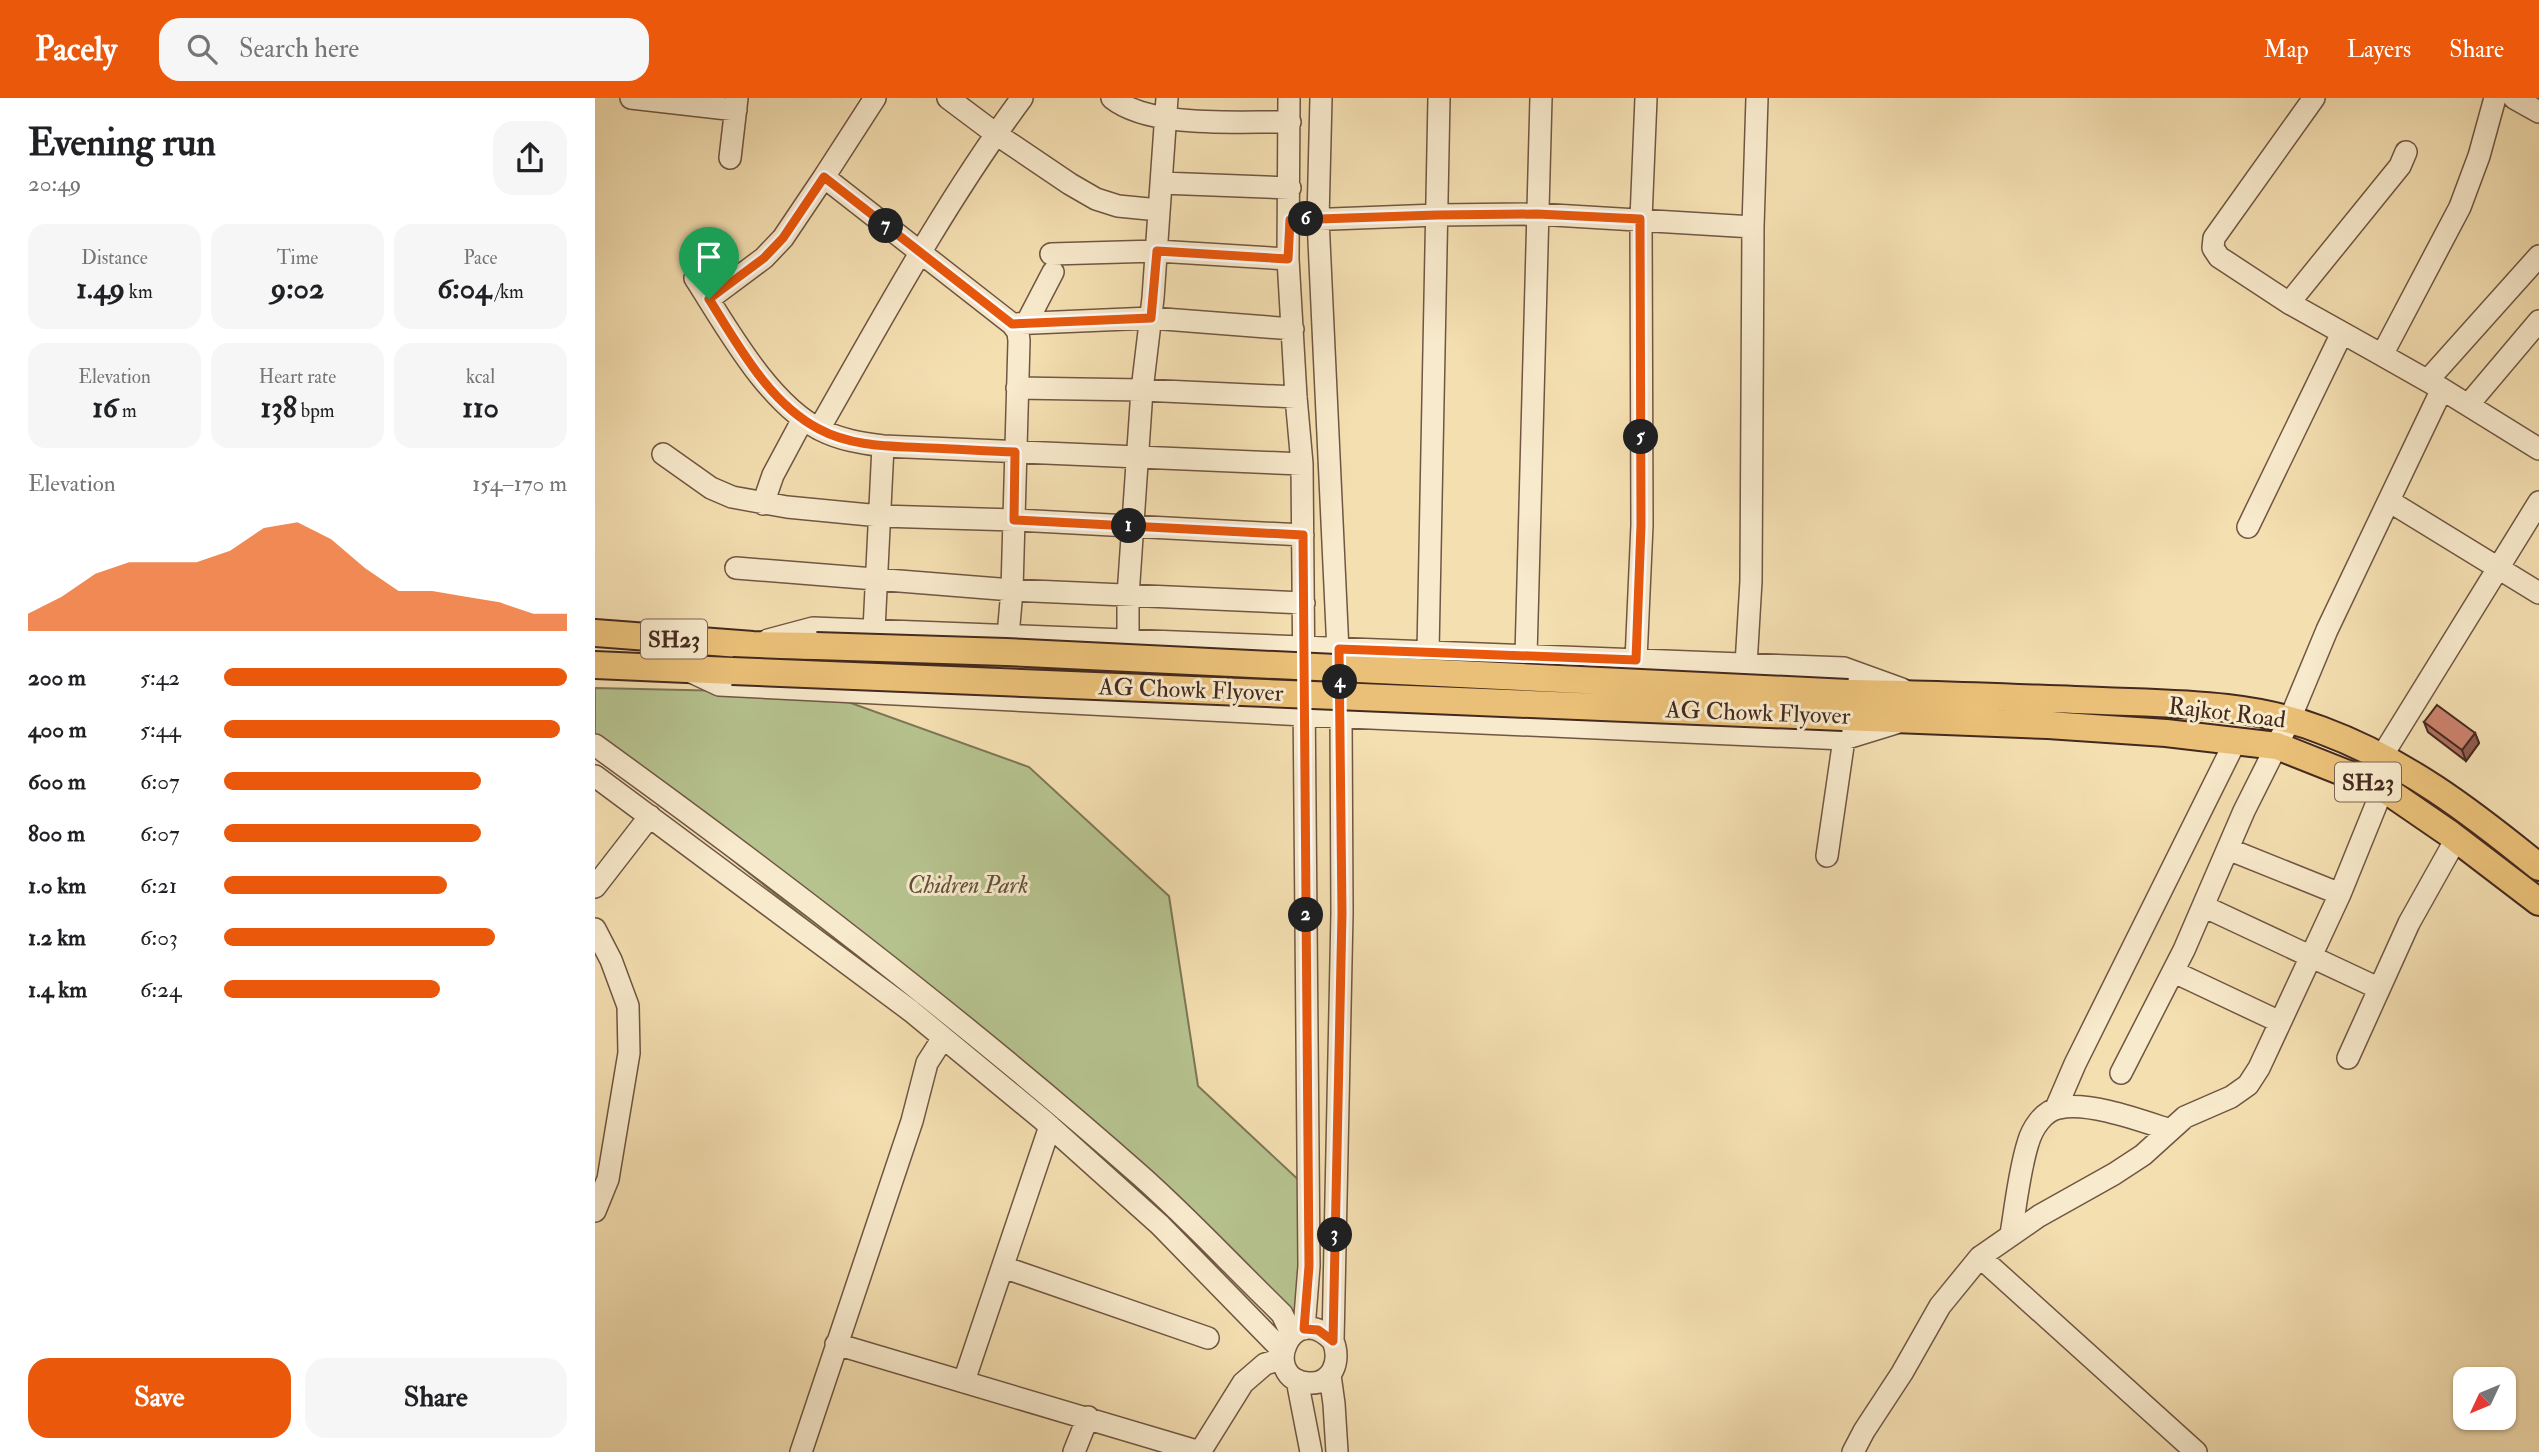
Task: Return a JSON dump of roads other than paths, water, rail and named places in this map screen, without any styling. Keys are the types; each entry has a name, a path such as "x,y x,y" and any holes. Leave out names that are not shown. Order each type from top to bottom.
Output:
{"main road":[{"name":"SH23","path":"595,633 753,645"},
{"name":"AG Chowk Flyover","path":"753,645 1006,652 1845,716"},
{"name":"SH23","path":"595,665 684,669"},
{"name":"AG Chowk Flyover","path":"684,669 1845,716 1912,707"},
{"name":"Rajkot Road","path":"1912,707 2169,704 2260,712 2290,719 2382,756 2438,789 2539,867"},
{"name":"Rajkot Road","path":"1948,708 2236,740"},
{"name":"SH23","path":"2236,740 2277,746 2383,788 2539,902"}],"street":[{"path":"632,98 736,104 730,158"},
{"path":"709,299 764,258 783,238 876,98"},
{"path":"948,98 996,134 1096,199 1118,206 1159,210"},
{"path":"763,504 773,475 811,424 919,252 1022,98"},
{"path":"1112,98 1119,104 1141,113 1166,109 1290,122"},
{"path":"1289,98 1288,259 1302,464 1309,1266 1290,1343 1290,1375 1297,1380 1314,1383 1330,1375"},
{"path":"1321,98 1318,219 1341,716 1342,913 1333,1341 1338,1359 1330,1375 1335,1404 1336,1452"},
{"path":"1427,652 1439,98"},
{"path":"1526,656 1541,98"},
{"path":"1636,660 1641,525 1640,219 1646,98"},
{"path":"1746,665 1751,581 1753,226 1757,98"},
{"path":"2314,98 2214,238 2213,248 2220,257 2289,303 2435,385 2539,449"},
{"path":"2382,355 2460,207 2479,156 2495,98"},
{"path":"2514,98 2539,112"},
{"path":"1128,640 1128,596 1142,390 1157,251 1166,109"},
{"path":"2289,303 2400,166 2406,152"},
{"path":"824,177 919,252 1020,323 1151,318 1293,329"},
{"path":"1161,183 1290,188"},
{"path":"1290,220 1537,214 1753,226"},
{"path":"1009,636 1018,332 1020,323 1052,263 1157,251 1288,259"},
{"path":"2121,1073 2173,972 2244,811 2290,719 2327,630 2389,501 2435,385 2539,256"},
{"path":"695,278 758,373 811,424 851,441 883,446 1302,464"},
{"path":"2468,405 2539,321"},
{"path":"2248,527 2341,333"},
{"path":"1017,388 1296,397"},
{"path":"874,630 883,446"},
{"path":"663,454 711,488 732,497 763,504 880,516 1303,535"},
{"path":"2389,501 2539,593"},
{"path":"1853,1452 1940,1306 1980,1257 2011,1234 2143,1155 2185,1116 2231,1097 2248,1086 2340,894 2383,788 2382,756 2539,502"},
{"path":"736,568 1012,590 1304,603"},
{"path":"753,645 813,628 1844,668 1912,707"},
{"path":"684,669 719,685 1304,715 1845,716 1826,856"},
{"path":"2056,1108 2075,1064 2236,740"},
{"path":"595,745 791,888 1028,1079 1153,1188 1271,1302 1282,1314 1290,1343"},
{"path":"595,776 943,1038 1050,1126 1290,1343"},
{"path":"595,887 650,816"},
{"path":"2348,1058 2409,922 2456,839"},
{"path":"2228,849 2340,894"},
{"path":"2203,906 2378,988"},
{"path":"595,929 611,960 628,1006 629,1053 608,1179 595,1211"},
{"path":"2173,972 2280,1022"},
{"path":"801,1452 912,1121 927,1063 943,1038"},
{"path":"2011,1234 2028,1141 2039,1120 2056,1108 2075,1106 2127,1116 2170,1130"},
{"path":"964,1381 1050,1126"},
{"path":"1980,1257 2196,1452"},
{"path":"1003,1267 1208,1338"},
{"path":"836,1344 1200,1452 1254,1370 1290,1343 1318,1330 1333,1341"},
{"path":"1297,1380 1311,1452"},
{"path":"1074,1452 1088,1418"}],"park label":[{"name":"Chidren Park","path":"968,885"}]}
